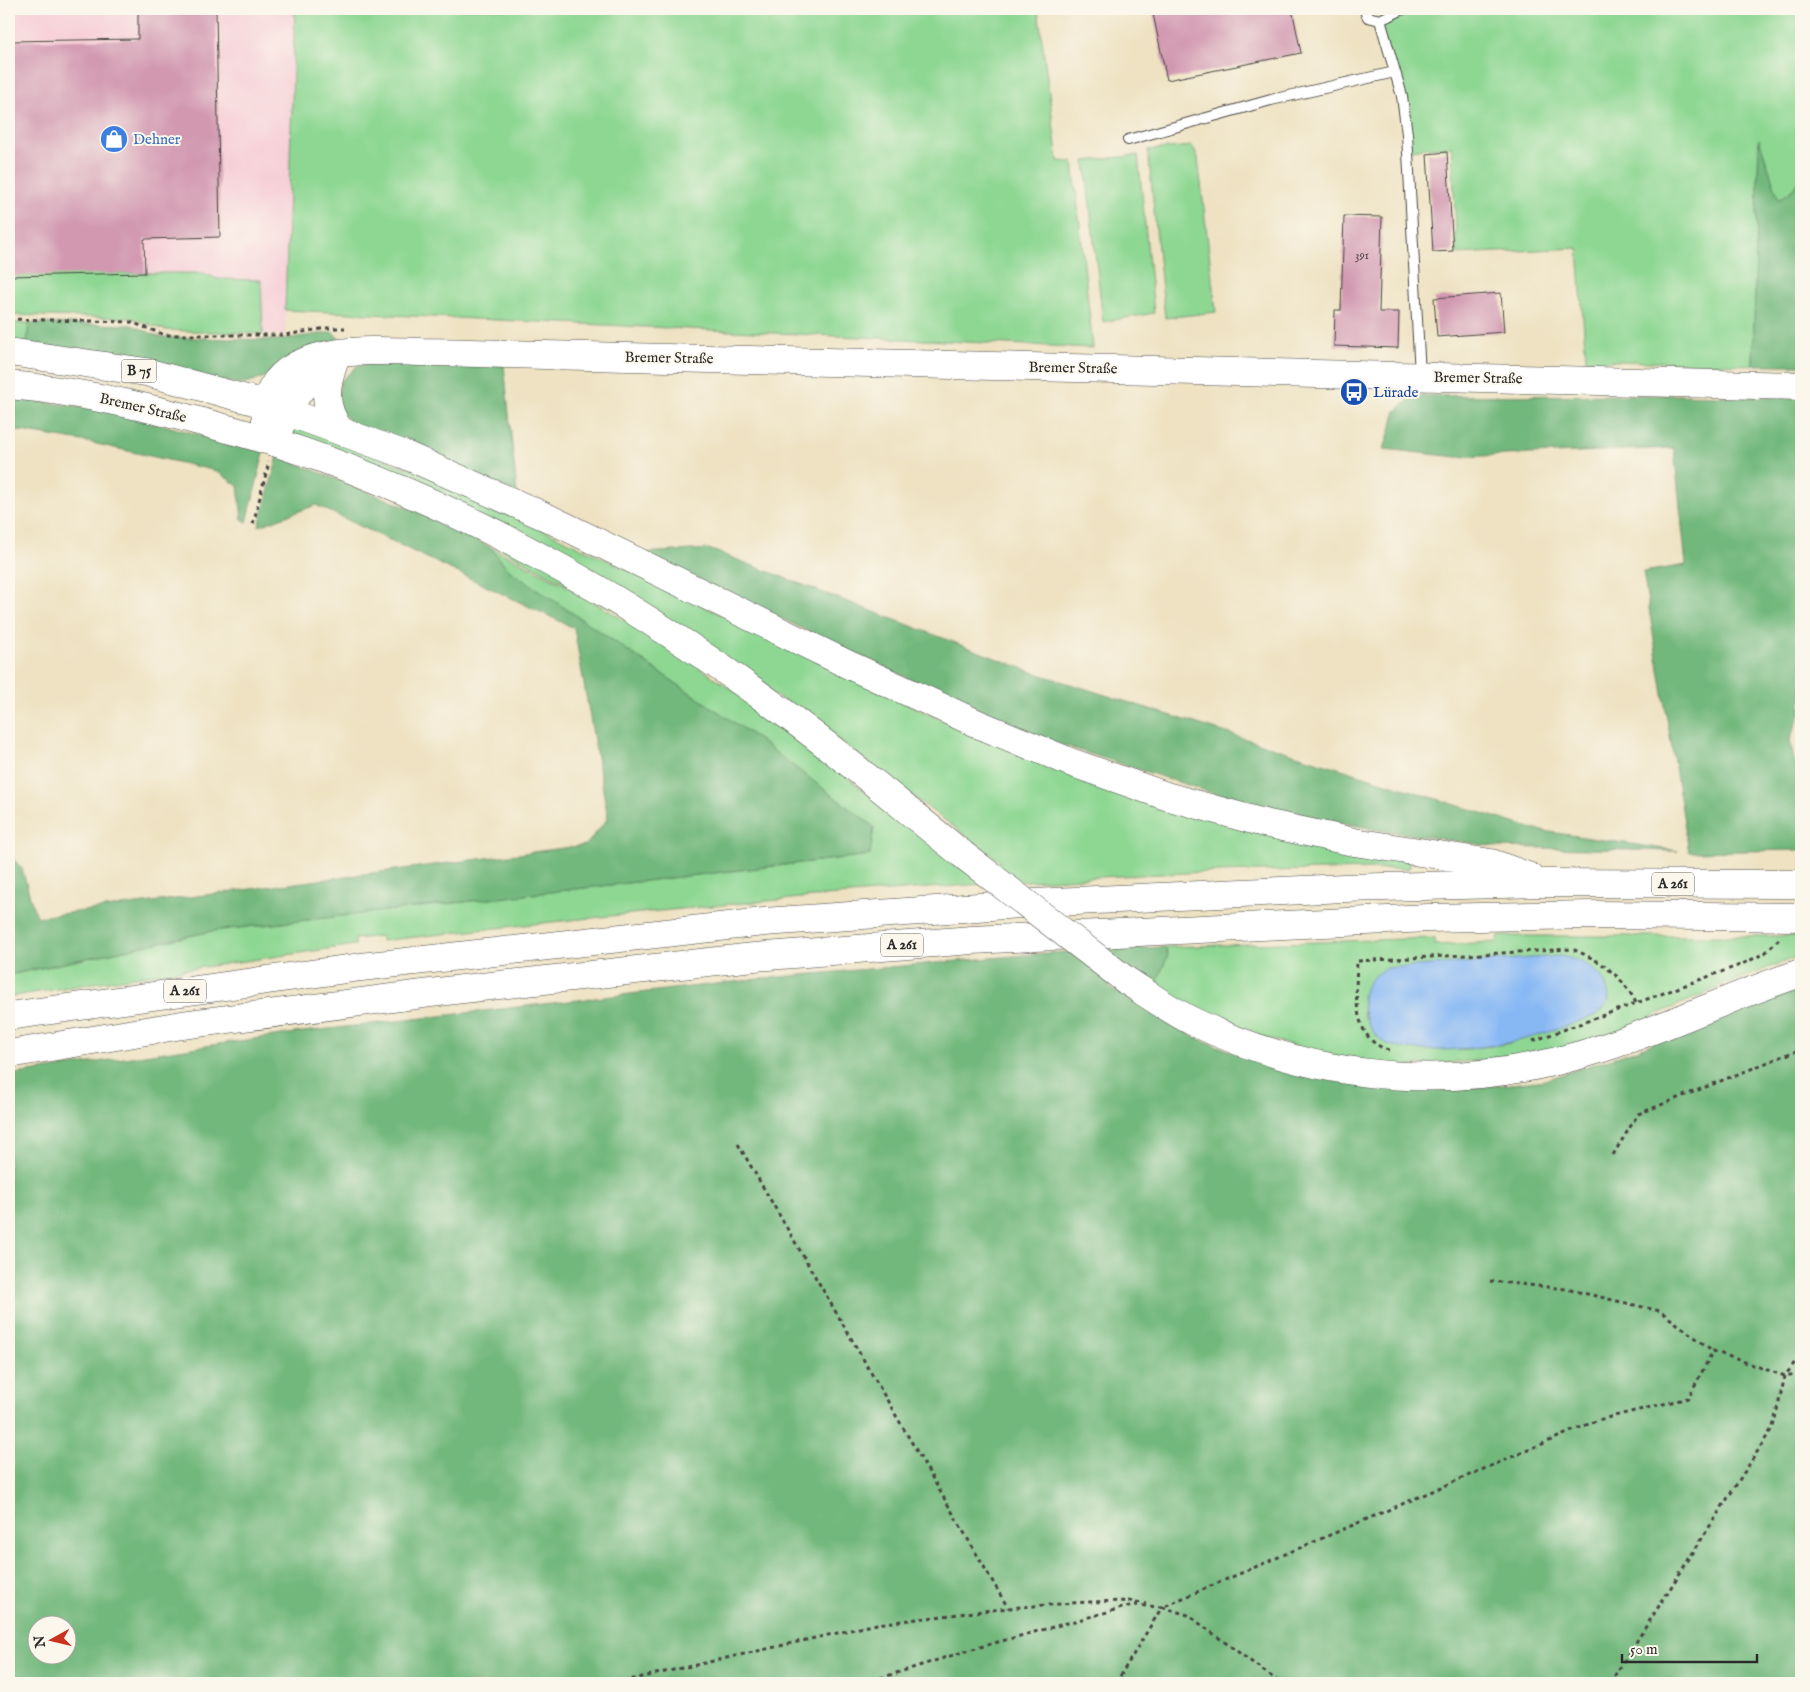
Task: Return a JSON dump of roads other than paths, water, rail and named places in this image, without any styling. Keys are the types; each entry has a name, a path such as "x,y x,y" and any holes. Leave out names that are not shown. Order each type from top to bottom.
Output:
{"main road":[{"name":"Bremer Straße","path":"340,355 389,351 1801,386"},
{"name":"B 75","path":"9,352 146,372 275,408"},
{"path":"274,442 275,408 304,385 320,369 340,355"},
{"path":"340,355 326,389 329,409 333,421 340,431"},
{"name":"Bremer Straße","path":"9,386 86,395 152,408 274,442 331,462 449,512 533,554 674,636 768,701 1127,981 1193,1022 1248,1046 1280,1056 1363,1073 1448,1078 1510,1071 1579,1056 1661,1028 1801,973"},
{"path":"275,408 403,454 546,517 857,669 978,724 1070,762 1166,796 1264,823 1354,842 1491,863 1546,883"},
{"name":"A 261","path":"9,1016 361,966 764,922 1034,903 1296,890 1546,883 1801,884"},
{"name":"A 261","path":"9,1054 182,1025 454,990 754,957 962,940 1428,918 1593,916 1798,917"}],"lane":[{"path":"1364,9 1368,16 1380,20 1403,9"},
{"path":"1380,20 1402,96 1407,142 1420,376"},
{"path":"1128,140 1271,100 1395,72"}],"water":[{"path":"1560,956 1586,964 1594,969 1600,975 1608,990 1609,1000 1600,1012 1593,1016 1540,1035 1509,1043 1477,1047 1443,1050 1409,1049 1396,1047 1384,1042 1370,1028 1365,1015 1363,997 1366,986 1376,974 1386,968"}],"place":[{"name":"Dehner","path":"114,139"},
{"name":"Lürade","path":"1354,392"}]}
